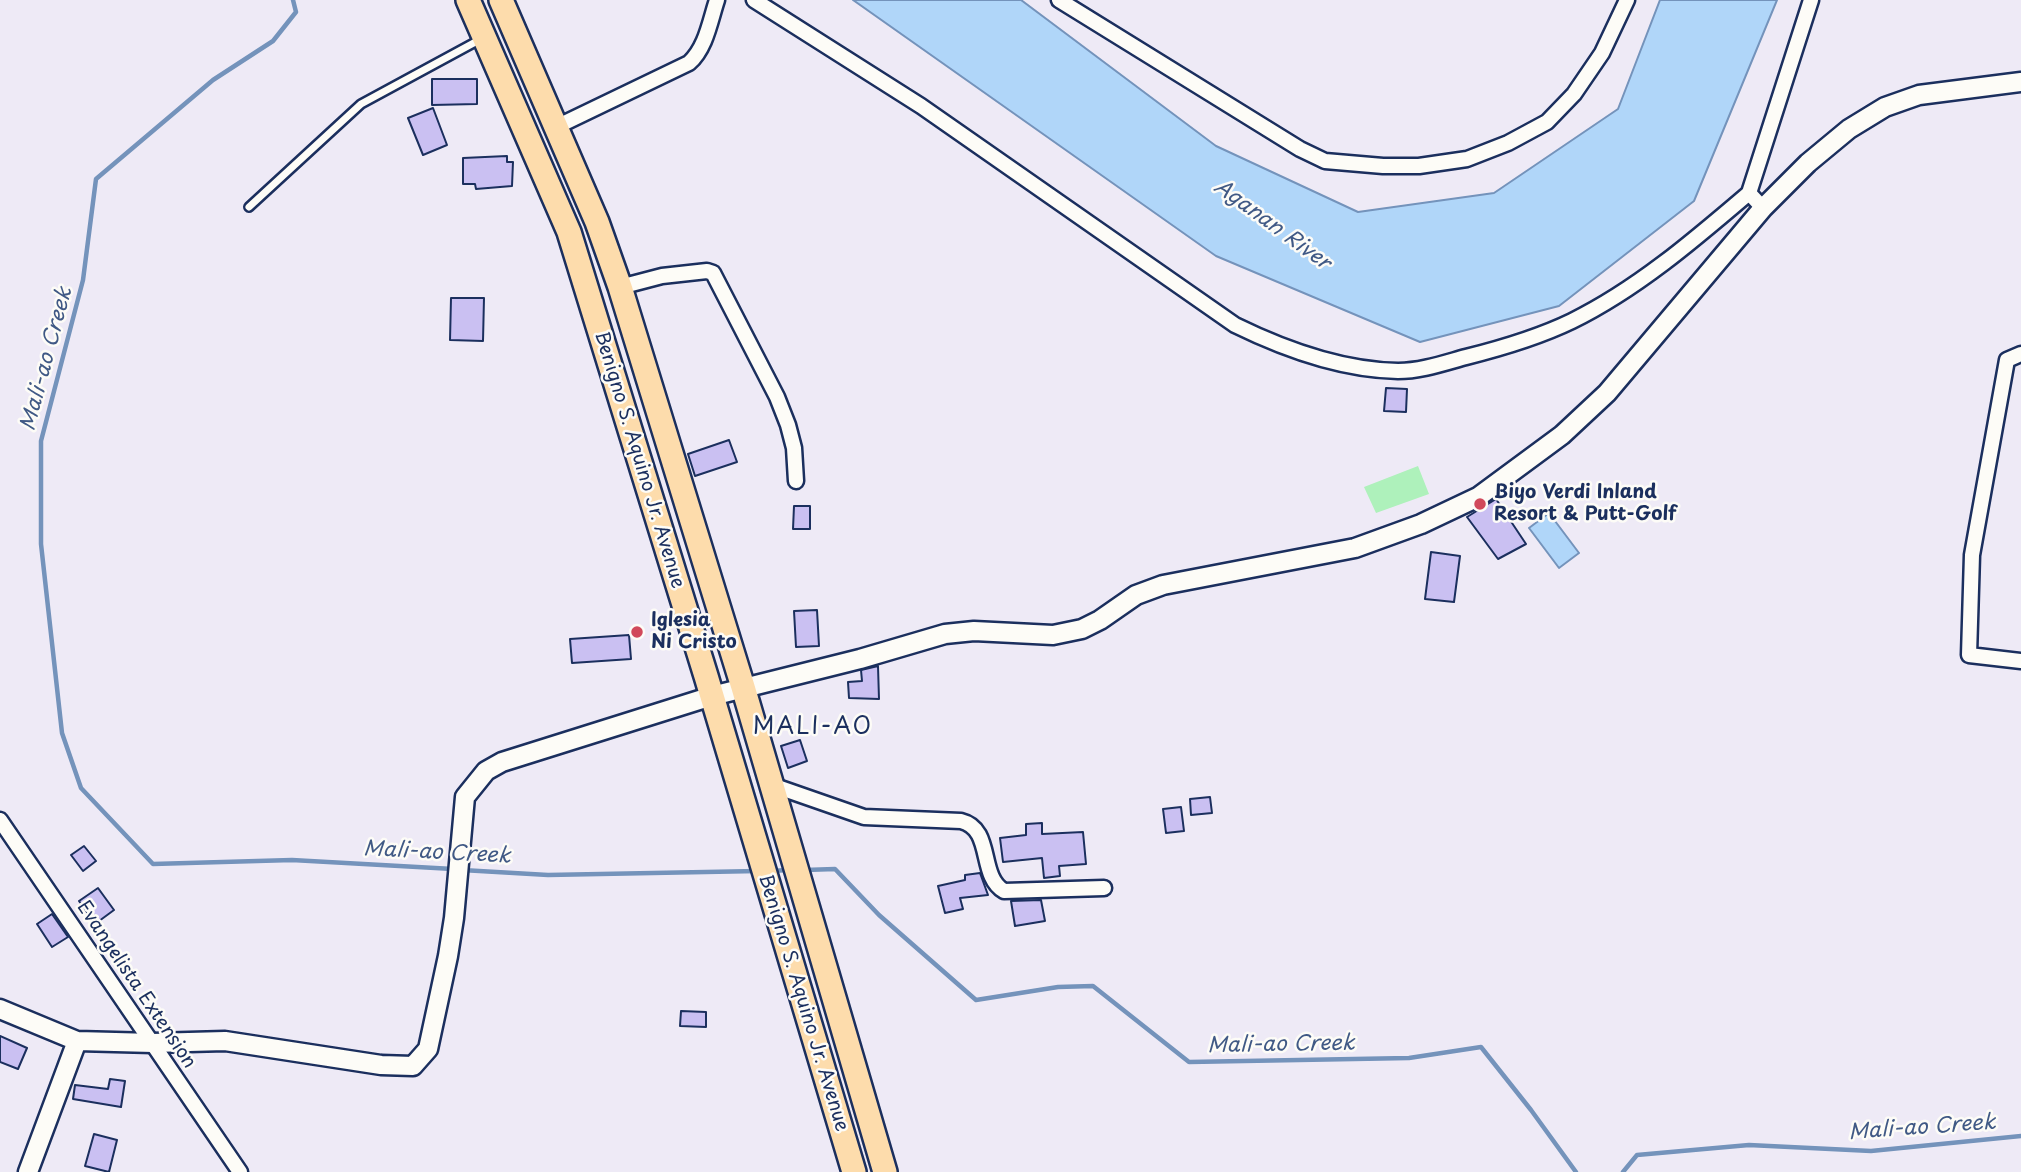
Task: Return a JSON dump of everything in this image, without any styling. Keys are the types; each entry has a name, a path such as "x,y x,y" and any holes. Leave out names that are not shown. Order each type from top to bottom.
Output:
{"main road":[{"name":"Benigno S. Aquino Jr. Avenue","path":"468,0 569,232 712,696 854,1172"},
{"name":"Benigno S. Aquino Jr. Avenue","path":"501,0 597,222 620,287 743,687 885,1172"}],"street":[{"path":"556,127 690,64 703,43 717,0"},
{"path":"754,0 921,106 1235,325 1292,351 1342,364 1399,371 1430,367 1501,348 1571,321 1623,291 1685,247 1749,193 1811,0"},
{"path":"1059,0 1300,149 1325,161 1383,166 1419,166 1466,159 1508,143 1547,122 1574,94 1602,53 1627,0"},
{"path":"0,1009 77,1041 225,1041 381,1065 413,1066 428,1049 454,918 465,797 486,771 502,762 743,687 860,659 945,634 974,631 1053,635 1082,629 1136,595 1163,585 1355,548 1421,524 1478,497 1562,435 1607,393 1763,208 1808,163 1849,129 1885,107 1919,95 2021,82"},
{"path":"1749,193 1763,208"},
{"path":"620,287 662,276 713,272 788,425 794,448 796,481"},
{"path":"2021,354 2007,360 1972,555 1969,655 2021,661"},
{"path":"772,785 864,817 970,823 980,835 996,886 1004,891 1104,888"},
{"name":"Evangelista Extension","path":"0,820 240,1172"},
{"path":"28,1172 77,1041"}],"lane":[{"path":"249,206 362,104 484,37"}],"green space":[{"path":"1418,466 1429,494 1376,513 1364,487"}],"water":[{"name":"Aganan River","path":"853,0 1021,0 1216,146 1358,212 1494,193 1618,109 1660,0 1777,0 1694,201 1559,306 1420,342 1216,256"},
{"path":"1549,513 1579,553 1559,568 1529,528"}],"building":[{"path":"432,79 477,79 477,104 432,105"},
{"path":"433,108 447,145 423,155 408,118"},
{"path":"507,156 507,162 513,162 512,186 476,189 475,184 463,184 463,158"},
{"path":"451,298 484,298 483,341 450,340"},
{"path":"1386,388 1407,389 1406,412 1384,411"},
{"path":"729,440 737,462 695,476 688,454"},
{"path":"1496,499 1526,544 1498,559 1467,517"},
{"path":"794,506 810,506 810,529 793,529"},
{"path":"1431,552 1460,556 1454,602 1425,599"},
{"path":"817,610 819,646 796,647 794,611"},
{"path":"629,635 631,659 572,663 570,639"},
{"path":"878,666 879,699 849,698 848,682 862,681 861,670"},
{"path":"800,740 807,761 788,768 781,746"},
{"path":"1210,797 1212,813 1191,815 1190,799"},
{"path":"1181,807 1184,831 1166,833 1163,809"},
{"path":"1042,823 1042,834 1083,832 1086,864 1059,866 1060,876 1044,878 1042,858 1003,862 1000,838 1026,835 1026,824"},
{"path":"84,846 96,861 83,871 71,855"},
{"path":"980,873 988,895 960,898 963,909 945,913 938,886 965,880 965,875"},
{"path":"98,888 114,910 95,924 79,901"},
{"path":"1041,900 1045,921 1015,926 1011,901"},
{"path":"52,914 68,937 52,947 37,924"},
{"path":"681,1011 706,1012 706,1027 680,1026"},
{"path":"0,1036 27,1048 18,1069 0,1062"},
{"path":"110,1079 125,1081 121,1107 73,1099 75,1085 108,1089"},
{"path":"94,1134 117,1140 109,1172 85,1166"}],"waterway":[{"name":"Mali-ao Creek","path":"293,0 296,12 273,41 213,80 96,179 83,280 41,441 41,544 62,733 81,788 153,864 292,860 453,869"},
{"name":"Mali-ao Creek","path":"805,870 835,869 879,915 976,1000 1058,987 1093,986 1189,1062 1409,1058 1481,1047 1576,1172"},
{"name":"Mali-ao Creek","path":"462,870 548,875 758,871"},
{"name":"Mali-ao Creek","path":"770,871 789,870"},
{"name":"Mali-ao Creek","path":"1623,1172 1637,1155 1749,1145 1871,1151 2021,1136"}],"place":[{"name":"Biyo Verdi Inland Resort & Putt-Golf","path":"1480,504"},
{"name":"Iglesia Ni Cristo","path":"637,632"}],"district":[{"name":"MALI-AO","path":"813,728"}]}
